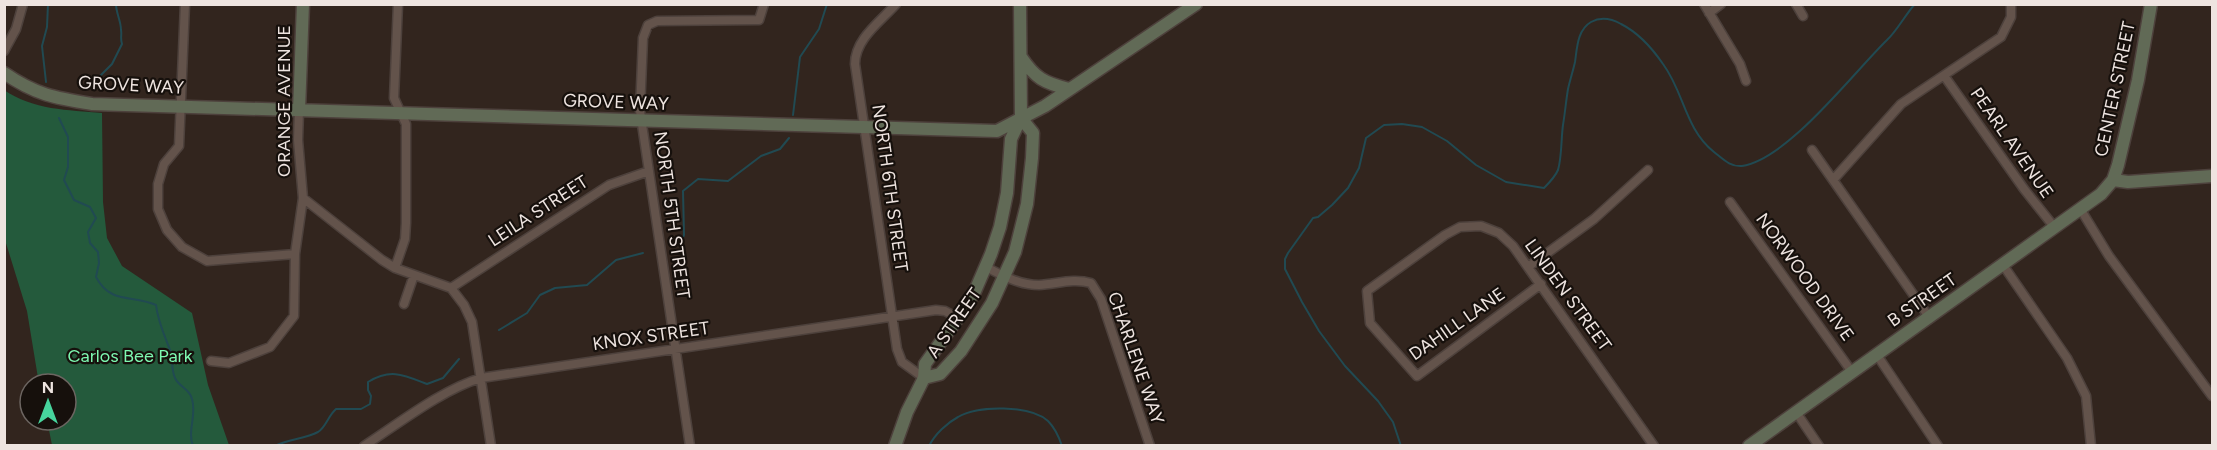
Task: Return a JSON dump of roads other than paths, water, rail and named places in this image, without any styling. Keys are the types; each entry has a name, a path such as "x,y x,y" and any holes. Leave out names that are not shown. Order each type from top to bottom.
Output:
{"main road":[{"name":"ORANGE AVENUE","path":"299,110 303,4"},
{"path":"1020,4 1021,118"},
{"name":"GROVE WAY","path":"4,73 22,86 46,96 92,104 997,131 1045,106 1196,4"},
{"name":"CENTER STREET","path":"2113,180 2138,80 2151,4"},
{"path":"1021,57 1038,77 1048,84 1069,89"},
{"name":"A STREET","path":"895,446 924,378 925,364 975,291 986,267 1000,227 1007,193 1011,139 1021,118 1033,133 1028,196 1021,232 1005,277 984,316 961,351 940,374 924,378"},
{"path":"2113,180 2128,182 2212,176"},
{"name":"B STREET","path":"1749,446 2081,210 2101,194 2113,180"}],"street":[{"path":"4,51 16,29 23,4"},
{"path":"185,4 179,146 164,164 158,184 158,209 167,230 182,247 207,261 295,254"},
{"path":"395,268 405,239 406,124 394,98 398,4"},
{"name":"NORTH 5TH STREET","path":"690,446 642,121 643,38 648,25 668,21 759,20 764,4"},
{"name":"NORTH 6TH STREET","path":"896,4 861,41 855,55 899,357 910,369 924,378"},
{"path":"1704,4 1740,64 1746,81"},
{"path":"1709,13 1721,4"},
{"path":"1796,4 1803,16"},
{"path":"1833,180 1901,104 2001,38 2011,17 2011,4"},
{"name":"PEARL AVENUE","path":"1945,77 2024,189 2055,228"},
{"name":"ORANGE AVENUE","path":"211,361 229,363 270,347 294,316 295,254 303,198 298,140 299,110"},
{"path":"1812,150 1891,259 1929,317"},
{"path":"1528,267 1594,219 1648,170"},
{"name":"LEILA STREET","path":"451,288 609,184 649,171"},
{"name":"ORANGE AVENUE","path":"303,198 395,268 451,288"},
{"name":"NORWOOD DRIVE","path":"1730,202 1852,372"},
{"path":"2081,210 2109,256 2212,396"},
{"name":"LINDEN STREET","path":"1367,291 1445,235 1460,227 1481,226 1499,233 1513,246 1541,284 1654,446"},
{"path":"2003,265 2071,366 2086,396 2091,446"},
{"name":"CHARLENE WAY","path":"986,267 1017,282 1038,285 1080,280 1091,283 1101,299 1150,446"},
{"path":"404,304 414,275"},
{"name":"DAHILL LANE","path":"1367,291 1370,323 1417,376 1541,284"},
{"path":"451,288 464,305 472,322 491,446"},
{"name":"KNOX STREET","path":"364,446 433,402 481,378 936,310 945,311 958,318"},
{"path":"1877,355 1938,446"},
{"path":"1796,412 1819,446"}],"waterway":[{"path":"46,82 42,46 47,27 48,4"},
{"path":"94,82 112,64 122,44 116,4"},
{"path":"793,115 800,57 819,29 827,4"},
{"path":"1401,446 1393,422 1378,401 1345,366 1319,331 1285,269 1285,259 1288,253 1313,218 1318,217 1348,188 1359,168 1366,138 1384,125 1402,124 1422,127 1447,141 1476,165 1506,182 1544,188 1558,170 1568,89 1580,35 1586,25 1591,22 1607,19 1628,28 1650,47 1670,75 1704,143 1727,162 1742,166 1760,160 1799,132 1891,36 1915,4"},
{"path":"59,118 68,137 68,167 64,180 74,200 90,207 96,218 88,232 90,243 98,252 99,263 96,277 108,292 156,305 171,353 175,378 192,399 191,440 193,446"},
{"path":"681,243 684,235 683,191 698,179 728,181 761,156 780,149 789,138"},
{"path":"499,330 527,313 540,295 555,288 587,285 616,260 643,253"},
{"path":"275,446 318,432 336,409 361,409 370,404 368,382 376,378 398,374 427,384 443,378 459,359"},
{"path":"929,446 942,429 958,417 978,410 1004,408 1029,412 1048,421 1062,446"}],"park label":[{"name":"Carlos Bee Park","path":"130,356"}]}
